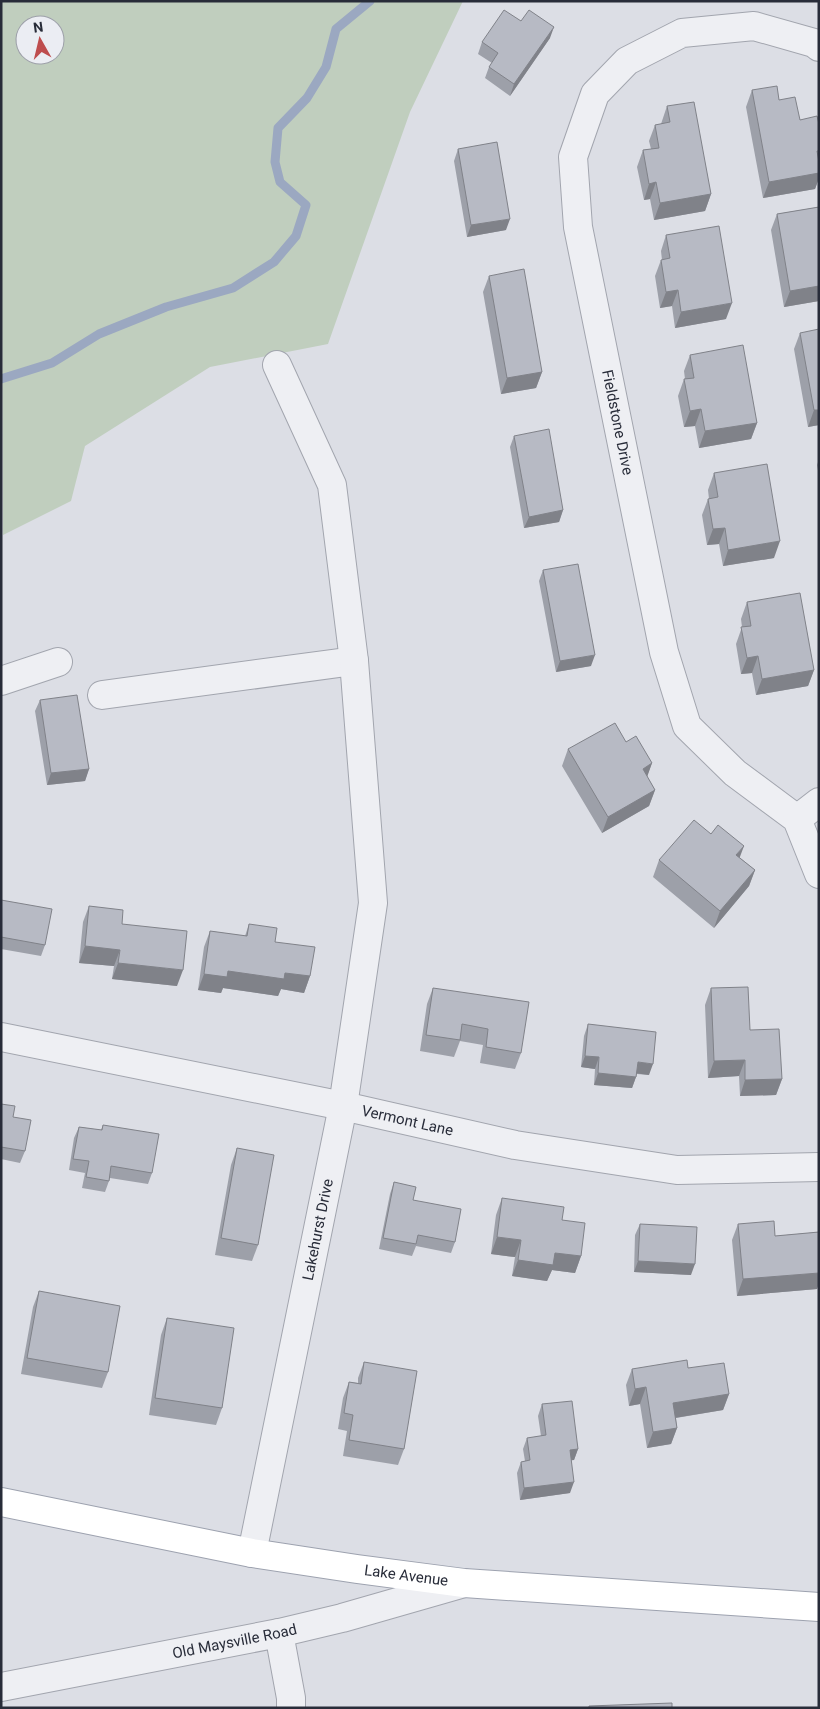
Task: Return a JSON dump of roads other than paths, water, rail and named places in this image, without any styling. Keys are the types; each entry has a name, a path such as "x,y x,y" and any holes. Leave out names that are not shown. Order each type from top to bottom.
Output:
{"main road":[{"name":"Lake Avenue","path":"1,1502 252,1554 464,1583 819,1607"}],"street":[{"name":"Fieldstone Drive","path":"797,819 735,773 687,726 664,652 578,227 573,157 595,94 627,61 682,33 754,26 814,43 819,47"},
{"name":"Lakehurst Drive","path":"252,1554 343,1106 373,903 354,660 332,485 276,365"},
{"path":"102,696 354,660"},
{"path":"1,681 58,662"},
{"path":"819,802 797,819 819,874"},
{"name":"Vermont Lane","path":"1,1037 343,1106 515,1145 677,1170 819,1167"},
{"name":"Old Maysville Road","path":"1,1687 279,1633 342,1618 464,1583"},
{"path":"279,1633 291,1698 291,1708"}],"waterway":[{"path":"1,379 52,363 99,334 166,307 233,288 274,262 296,236 306,205 280,182 275,162 278,128 307,98 326,67 336,29 370,1"}]}
